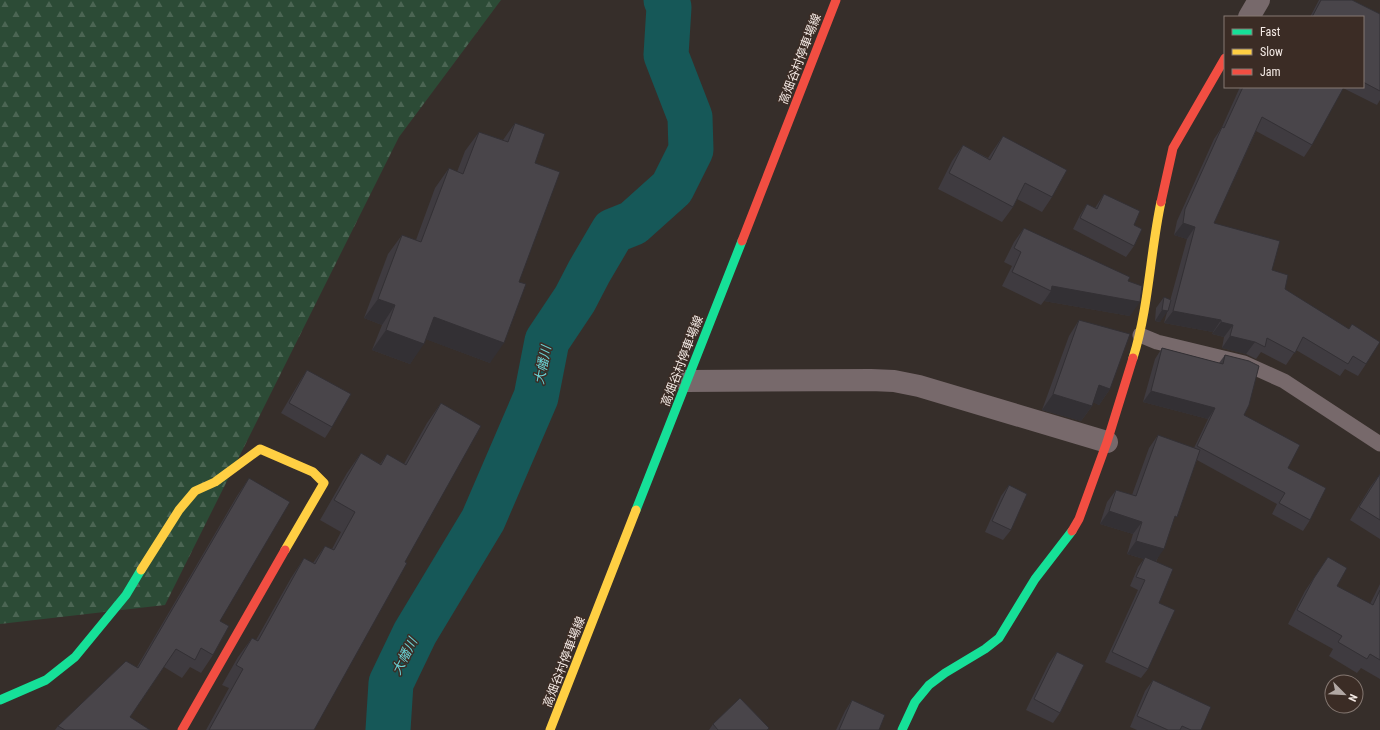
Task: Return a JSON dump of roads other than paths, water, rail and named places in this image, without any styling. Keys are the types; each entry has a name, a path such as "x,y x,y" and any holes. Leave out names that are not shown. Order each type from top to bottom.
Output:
{"street":[{"name":"高畑谷村停車場線","path":"550,730 836,0"},
{"path":"1250,16 1259,0"},
{"path":"902,730 915,702 929,685 945,673 985,649 999,638 1034,579 1071,532 1079,519 1107,442 1140,335 1155,230 1173,148 1224,60"},
{"path":"686,381 894,381 919,386 1107,442"},
{"path":"0,700 46,680 75,657 126,595 179,510 195,491 215,482 260,449 313,472 324,483 182,730"}],"lane":[{"path":"1140,335 1156,342 1244,363 1284,381 1380,444"}],"waterway":[{"name":"大幡川","path":"388,730 391,683 415,633 483,520 536,397 547,341 575,299 613,231 633,223 672,188 691,150 690,117 666,55 669,7 666,0"}]}
